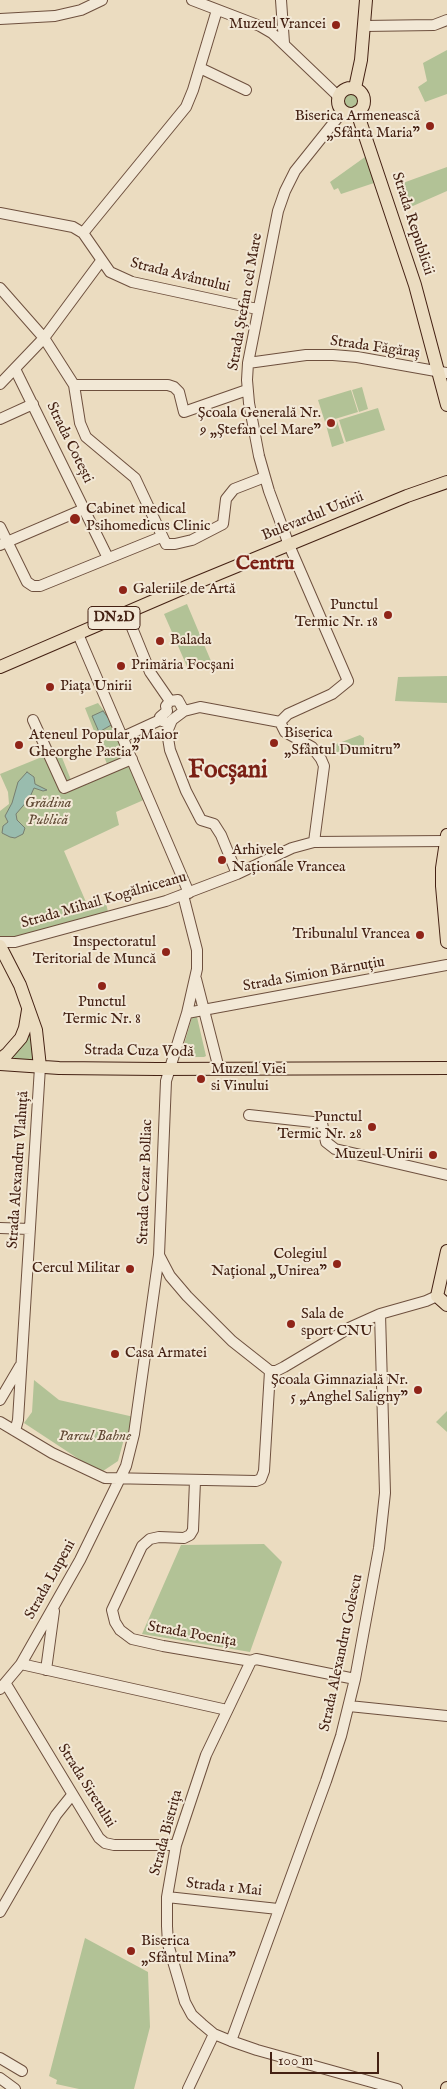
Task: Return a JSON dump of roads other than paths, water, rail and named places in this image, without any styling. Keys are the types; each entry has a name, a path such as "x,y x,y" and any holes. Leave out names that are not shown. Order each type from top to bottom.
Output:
{"main road":[{"path":"355,88 361,60 366,0"},
{"path":"355,88 362,93 364,99 363,106 358,112 343,111 339,106 339,97 347,89 355,88"},
{"name":"Strada Republicii","path":"358,112 442,372 447,405"},
{"name":"Bulevardul Unirii","path":"0,667 407,496 445,483"},
{"path":"446,838 442,886 447,942"},
{"path":"0,946 9,961 28,1008 39,1042 40,1067"},
{"path":"0,1059 7,1054 20,1038 25,1028 28,1008"},
{"name":"Strada Cuza Vodă","path":"0,1064 40,1067 169,1069 447,1068"},
{"path":"447,1251 437,1296 447,1305"}],"street":[{"path":"0,19 55,16 81,10 102,0"},
{"path":"192,0 260,26 284,43 339,97"},
{"path":"281,0 284,43"},
{"path":"0,213 73,227 82,233 181,113 193,90 217,10"},
{"path":"364,26 434,25 447,20"},
{"path":"200,68 246,90"},
{"name":"Strada Ștefan cel Mare","path":"280,722 288,714 332,694 348,681 289,545 265,477 248,390 248,363 278,211 285,191 295,171 343,111"},
{"name":"Strada Avântului","path":"82,233 110,272 132,282 258,309"},
{"path":"0,384 44,338 101,262"},
{"path":"0,288 44,338 74,385 80,423 86,436 135,478 164,540"},
{"name":"Strada Făgăraș","path":"248,363 306,356 357,357 442,372"},
{"name":"Strada Cotești","path":"15,369 108,558"},
{"path":"74,385 168,385 174,387 179,392 184,412 248,390"},
{"path":"0,419 33,404"},
{"path":"0,527 3,544 27,582 33,586 40,586 108,558 164,540 175,544 192,540 222,524 226,499 234,489 265,477"},
{"path":"3,544 84,509"},
{"path":"126,613 150,672 170,701"},
{"path":"78,634 123,736 186,894 197,950 196,978 219,1069"},
{"path":"184,711 178,700 170,701 166,706 167,711 160,717 165,722 170,750 186,791 201,820 214,824 221,835 237,874"},
{"path":"123,736 172,720 184,711 200,707 280,722 285,732 312,748 324,766 314,842"},
{"path":"34,720 64,788 132,759"},
{"name":"Strada Mihail Kogălniceanu","path":"0,942 15,942 121,914 186,894 237,874 292,848 314,842 446,838"},
{"name":"Strada Simion Bărnuțiu","path":"187,1013 447,966"},
{"name":"Strada Cezar Bolliac","path":"196,978 166,1081 162,1130 159,1255 170,1276 192,1301 232,1341 270,1371"},
{"name":"Strada Alexandru Vlahuță","path":"15,1431 18,1420 40,1067"},
{"path":"249,1115 322,1123 326,1142 335,1149 447,1176"},
{"path":"0,1228 30,1229"},
{"name":"Strada Lupeni","path":"3,1686 21,1664 80,1560 126,1466 134,1434 159,1255"},
{"path":"0,1422 60,1458 105,1478 118,1480 256,1481 261,1479 264,1471 270,1371 276,1371 284,1367 351,1327 380,1314 437,1296"},
{"name":"Strada Alexandru Golescu","path":"231,2041 329,1772 355,1679 379,1548 385,1493 380,1314"},
{"name":"Strada Alexandru Vlahuță","path":"0,1400 21,1366"},
{"name":"Strada Poenița","path":"195,1481 193,1530 190,1535 184,1538 159,1537 150,1539 142,1546 112,1610 114,1622 132,1640 251,1661"},
{"path":"46,1670 54,1605"},
{"name":"Strada Poenița","path":"227,1710 251,1661 256,1658 355,1679"},
{"path":"21,1664 227,1710"},
{"name":"Strada Siretului","path":"3,1686 99,1838 105,1843 114,1845 176,1845"},
{"path":"348,1706 447,1716"},
{"name":"Strada Bistrița","path":"227,1710 206,1755 176,1845 167,1898 168,1944 185,2002 192,2014 214,2034 231,2041 397,2089"},
{"path":"0,1912 56,1814 72,1795"},
{"name":"Strada 1 Mai","path":"167,1898 278,1909"},
{"path":"188,2089 214,2034"},
{"path":"0,2058 22,2072"},
{"path":"0,2078 15,2089"}],"place":[{"name":"Muzeul Vrancei","path":"336,25"},
{"name":"Biserica Armenească „Sfânta Maria\"","path":"430,126"},
{"name":"Școala Generală Nr. 9 „Ștefan cel Mare\"","path":"331,423"},
{"name":"Cabinet medical Psihomedicus Clinic","path":"75,519"},
{"name":"Galeriile de Artă","path":"123,590"},
{"name":"Punctul Termic Nr. 18","path":"388,615"},
{"name":"Balada","path":"160,641"},
{"name":"Primăria Focșani","path":"121,666"},
{"name":"Piața Unirii","path":"50,687"},
{"name":"Biserica „Sfântul Dumitru\"","path":"274,743"},
{"name":"Ateneul Popular „Maior Gheorghe Pastia”","path":"19,745"},
{"name":"Arhivele Naționale Vrancea","path":"222,860"},
{"name":"Tribunalul Vrancea","path":"420,935"},
{"name":"Inspectoratul Teritorial de Muncă","path":"166,952"},
{"name":"Punctul Termic Nr. 8","path":"102,986"},
{"name":"Muzeul Viei si Vinului","path":"201,1079"},
{"name":"Punctul Termic Nr. 28","path":"372,1127"},
{"name":"Muzeul Unirii","path":"433,1155"},
{"name":"Colegiul Național „Unirea\"","path":"337,1264"},
{"name":"Cercul Militar","path":"130,1269"},
{"name":"Sala de sport CNU","path":"291,1324"},
{"name":"Casa Armatei","path":"115,1354"},
{"name":"Școala Gimnazială Nr. 5 „Anghel Saligny\"","path":"418,1390"},
{"name":"Biserica „Sfântul Mina\"","path":"131,1951"}],"district":[{"name":"Centru","path":"265,565"},
{"name":"Focșani","path":"228,772"}],"park label":[{"name":"Grădina Publică","path":"48,812"},
{"name":"Parcul Bahne","path":"95,1437"}]}
